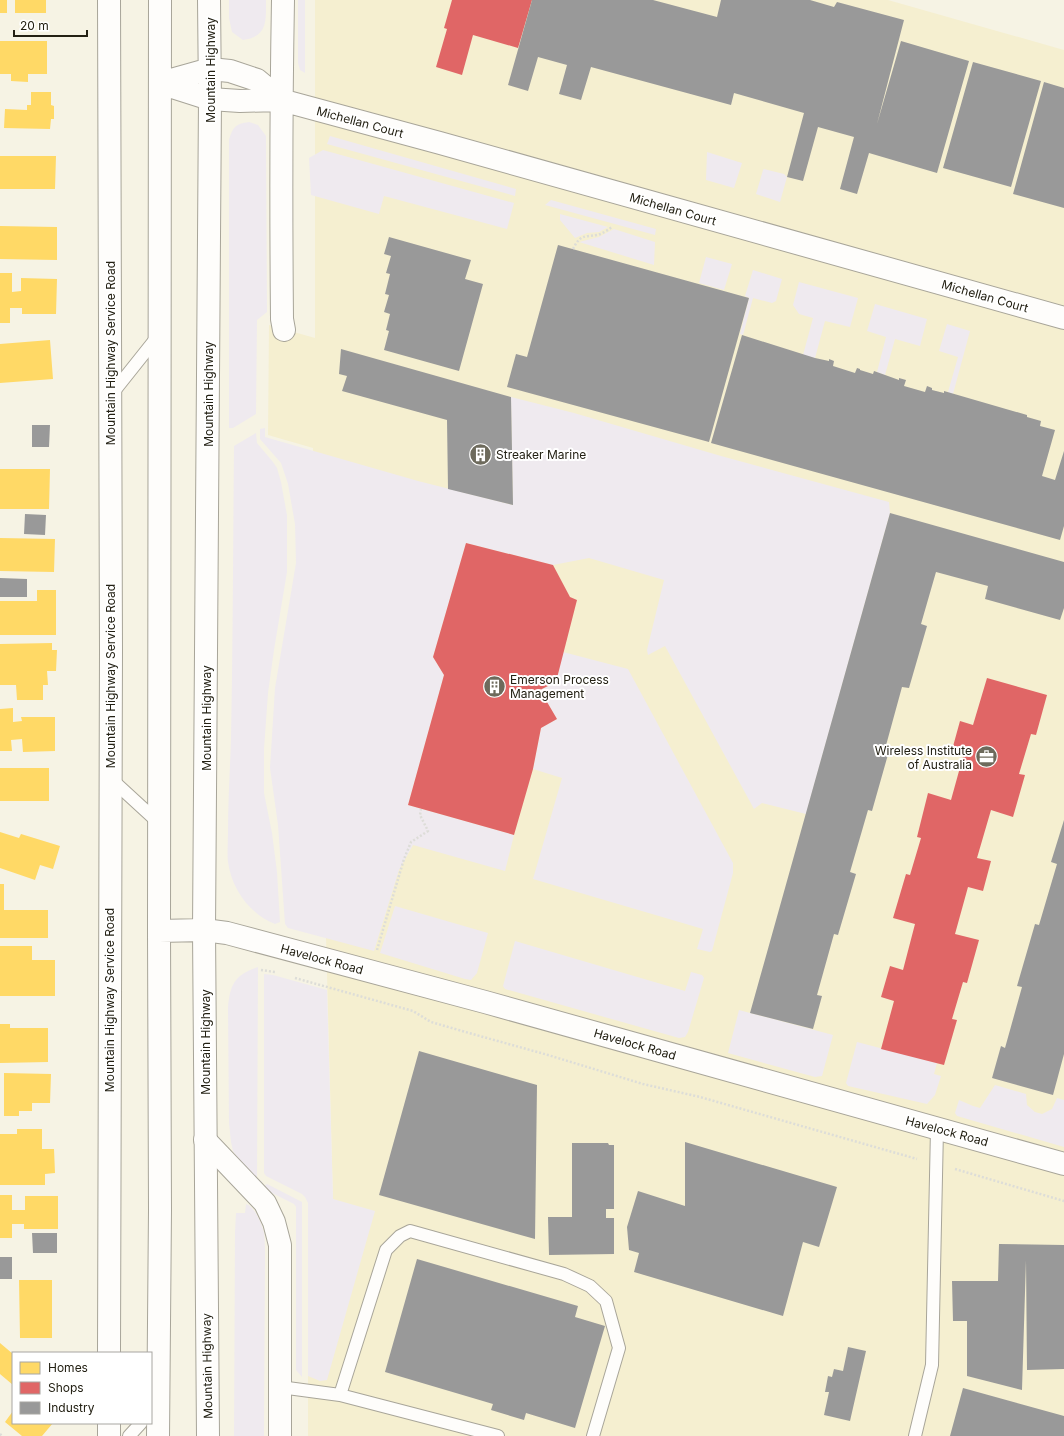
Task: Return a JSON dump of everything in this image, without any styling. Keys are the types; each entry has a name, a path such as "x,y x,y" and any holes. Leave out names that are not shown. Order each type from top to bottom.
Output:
{"street":[{"name":"Mountain Highway Service Road","path":"109,0 109,1352"},
{"path":"158,1436 155,1409 160,1210 160,0"},
{"name":"Mountain Highway","path":"208,1436 204,930 210,99 209,0"},
{"path":"283,0 281,100 282,319 284,330"},
{"path":"160,83 210,69"},
{"name":"Michellan Court","path":"210,69 230,71 257,80 281,100"},
{"name":"Michellan Court","path":"160,83 210,99 240,101 281,100 448,145 1064,318"},
{"name":"Havelock Road","path":"159,931 204,930 227,933 485,1002 1064,1164"},
{"path":"205,1140 265,1203 274,1222 280,1245 280,1436"},
{"path":"109,1424 109,1436"}],"lane":[{"path":"110,396 159,335"},
{"path":"110,778 159,823"},
{"path":"915,1436 932,1365 937,1129"},
{"path":"340,1395 386,1250 400,1236 410,1231 564,1274 590,1286 606,1301 619,1348 593,1436"},
{"path":"280,1387 340,1395 498,1436"},
{"path":"129,1436 140,1424"}],"path":[{"path":"573,249 578,239 587,235 598,234 612,227"},
{"path":"370,971 383,933 404,859 411,842 428,831 420,815 421,809"},
{"path":"262,970 276,972"},
{"path":"290,976 414,1011 431,1022 643,1084 700,1098 1064,1201"}],"shaded area":[{"path":"229,0 266,0 264,26 257,35 243,40 232,32 229,18"},
{"path":"298,0 305,0 305,73 300,70 298,63"},
{"path":"315,0 888,0 1064,50 1064,1436 308,1436 308,1256 320,1246 333,1199 313,448 268,435 269,325 315,338"},
{"path":"249,122 258,125 266,136 267,312 257,320 256,414 233,428 229,428 229,140 235,127"},
{"path":"330,136 516,189 515,196 327,144"},
{"path":"323,150 514,203 507,229 384,196 379,214 311,195 309,158"},
{"path":"707,152 742,163 734,188 706,180"},
{"path":"764,169 784,174 787,177 780,202 756,194"},
{"path":"551,200 656,229 655,235 545,205"},
{"path":"560,214 608,227 599,232 587,233 575,238 560,220"},
{"path":"614,229 655,242 654,265 579,242 599,237"},
{"path":"706,257 732,264 724,290 699,283"},
{"path":"753,270 782,279 776,301 772,303 753,298 743,335 740,334 749,298 745,296"},
{"path":"799,282 858,298 850,327 825,321 815,358 803,355 813,318 799,314 793,305"},
{"path":"875,304 927,319 920,346 895,339 885,375 877,372 886,337 867,331"},
{"path":"947,324 970,331 953,394 948,392 958,357 939,351"},
{"path":"511,397 574,413 721,456 889,502 890,513 806,814 762,803 754,809 665,646 648,655 647,650 664,580 589,558 553,565 466,543 433,657 444,675 408,805 514,835 505,871 413,845 399,870 374,951 288,928 285,924 278,825 270,768 275,688 296,563 295,524 288,484 281,463 260,439 260,429 265,428 265,437 418,481 513,505"},
{"path":"256,433 257,443 277,468 287,515 287,572 268,693 264,749 264,793 272,833 277,872 280,922 275,924 258,914 244,900 234,882 228,862 228,809 232,702 234,446"},
{"path":"563,652 628,669 733,863 733,873 712,951 710,952 697,949 703,929 533,879 562,778 533,769 541,728 557,719 540,690 556,682"},
{"path":"395,906 488,933 477,973 471,980 380,953"},
{"path":"515,941 685,991 691,972 702,975 704,978 688,1032 685,1037 679,1038 505,989 503,986"},
{"path":"258,967 257,1180 241,1163 233,1151 231,1142 229,1123 228,1008 230,993 238,977"},
{"path":"264,974 273,975 327,990 333,1199 375,1211 327,1380 320,1381 308,1376 308,1203 302,1194 266,1176 264,1173"},
{"path":"739,1010 833,1035 822,1076 815,1077 728,1053"},
{"path":"857,1042 937,1063 934,1074 941,1076 935,1095 927,1104 848,1086 846,1083"},
{"path":"995,1085 1026,1094 1027,1105 1035,1112 1042,1114 1052,1109 1057,1098 1064,1100 1064,1147 957,1116 955,1113 959,1100 980,1108"},
{"path":"258,1181 262,1181 262,1185 264,1186 267,1184 302,1202 302,1377 296,1370 296,1207 294,1204 266,1190"},
{"path":"246,1204 258,1216 265,1239 264,1436 234,1436 235,1232 236,1213 245,1213"}],"building: Homes":[{"path":"0,0 7,0 7,13 0,13"},
{"path":"15,0 46,0 46,13 15,13"},
{"path":"0,41 47,41 47,74 28,74 28,82 11,81 11,74 0,74"},
{"path":"31,92 51,92 51,105 54,106 54,119 51,119 50,129 4,128 5,109 27,110 27,105 31,105"},
{"path":"0,156 56,156 55,189 0,189"},
{"path":"0,226 57,227 57,260 0,259"},
{"path":"0,273 12,273 12,292 21,291 21,278 57,279 56,314 22,314 22,308 10,308 10,323 0,323"},
{"path":"50,340 53,379 0,383 0,344"},
{"path":"0,469 50,469 49,509 0,509"},
{"path":"0,538 55,539 54,572 0,571"},
{"path":"37,590 56,590 56,635 0,635 0,601 37,601"},
{"path":"52,643 52,650 57,650 56,671 47,671 48,685 43,685 43,700 17,700 16,685 0,685 0,644"},
{"path":"13,708 13,722 22,721 21,717 55,717 55,751 23,752 22,739 11,740 12,751 0,751 0,709"},
{"path":"0,768 49,768 49,801 0,801"},
{"path":"0,832 19,838 21,834 60,846 53,869 40,865 35,880 0,868"},
{"path":"0,884 4,884 4,910 48,910 48,938 0,938"},
{"path":"0,946 32,946 32,960 55,960 55,996 0,996"},
{"path":"0,1024 10,1024 10,1028 48,1028 48,1062 0,1063"},
{"path":"4,1073 51,1074 50,1103 32,1103 32,1111 19,1111 19,1116 4,1116"},
{"path":"17,1129 42,1129 42,1149 54,1149 55,1173 45,1174 45,1185 0,1185 0,1134 17,1134"},
{"path":"0,1195 12,1195 12,1210 25,1210 25,1196 58,1196 58,1229 24,1229 24,1224 12,1224 12,1238 0,1238"},
{"path":"19,1280 52,1280 52,1338 20,1338"},
{"path":"0,1343 12,1353 12,1384 0,1374"},
{"path":"12,1412 12,1424 52,1424 42,1436 22,1436 5,1422"}],"building: Shops":[{"path":"452,0 532,0 518,48 473,35 462,75 436,67 447,29 444,28"},
{"name":"Emerson Process Management","path":"466,543 553,565 570,597 577,600 556,682 540,690 557,719 541,728 533,769 514,835 408,805 444,675 433,657"},
{"path":"987,678 1047,695 1036,735 1031,734 1019,774 1025,775 1013,817 991,810 977,858 991,861 983,891 968,887 955,934 979,940 967,983 963,982 952,1019 957,1020 944,1065 881,1049 894,1001 881,997 890,966 903,970 915,924 893,918 906,874 910,875 921,838 917,837 928,793 951,800 964,753 952,750 960,721 973,725"}],"building: Industry":[{"path":"532,0 653,0 717,17 721,0 810,0 834,7 837,2 904,20 877,124 901,41 969,61 937,173 869,153 857,194 840,189 854,137 818,127 803,181 787,177 804,113 734,93 731,105 591,67 581,100 559,94 567,65 538,57 528,91 508,85"},
{"path":"973,62 1041,81 1011,187 943,168"},
{"path":"1044,82 1064,88 1064,208 1013,194"},
{"path":"389,237 471,260 465,279 483,284 459,371 384,350 389,331 386,330 390,314 384,312 389,295 385,294 390,274 386,273 391,256 384,254"},
{"path":"558,245 749,298 709,442 507,387 516,354 527,357"},
{"path":"742,335 815,358 829,361 829,359 834,361 833,366 855,373 857,368 873,374 874,371 899,380 899,378 906,380 904,386 925,392 927,386 932,388 932,390 944,393 944,391 1027,415 1027,417 1041,421 1040,426 1055,430 1042,476 1055,480 1064,451 1064,526 1060,540 711,443"},
{"name":"Streaker Marine","path":"341,349 511,397 513,505 448,489 447,420 342,391 347,376 339,374"},
{"path":"32,425 50,425 49,447 32,447"},
{"path":"890,513 1064,562 1064,608 1060,620 985,599 988,586 936,572 921,624 927,626 909,688 902,687 885,749 889,751 872,811 868,810 850,872 856,874 838,935 834,934 817,995 822,996 813,1029 750,1013"},
{"path":"25,514 46,515 45,535 24,534"},
{"path":"0,578 27,579 27,597 0,597"},
{"path":"1064,820 1064,1054 1053,1095 992,1078 1001,1046 1005,1048 1022,987 1017,986 1035,924 1039,925 1057,864 1051,862"},
{"path":"419,1051 537,1085 535,1239 379,1195"},
{"path":"685,1142 837,1187 819,1247 803,1242 783,1316 634,1272 639,1253 629,1250 627,1227 638,1191 685,1206"},
{"path":"572,1143 608,1143 609,1145 614,1145 614,1209 606,1209 606,1218 614,1218 614,1254 549,1255 548,1217 572,1217"},
{"path":"32,1233 57,1233 57,1253 33,1253"},
{"path":"999,1244 1064,1245 1064,1369 1027,1370 1026,1260 1022,1390 967,1376 967,1321 953,1321 952,1281 998,1281"},
{"path":"0,1257 12,1257 12,1279 0,1279"},
{"path":"417,1259 578,1306 575,1317 605,1326 575,1428 526,1413 524,1420 491,1410 493,1404 385,1372"},
{"path":"848,1347 866,1351 850,1421 824,1415 829,1392 825,1392 828,1376 832,1377 834,1369 843,1371"},
{"path":"963,1388 1064,1416 1064,1436 950,1436"}],"place":[{"name":"Streaker Marine","path":"480,454"},
{"name":"Emerson Process Management","path":"495,686"},
{"name":"Wireless Institute of Australia","path":"987,757"}]}
